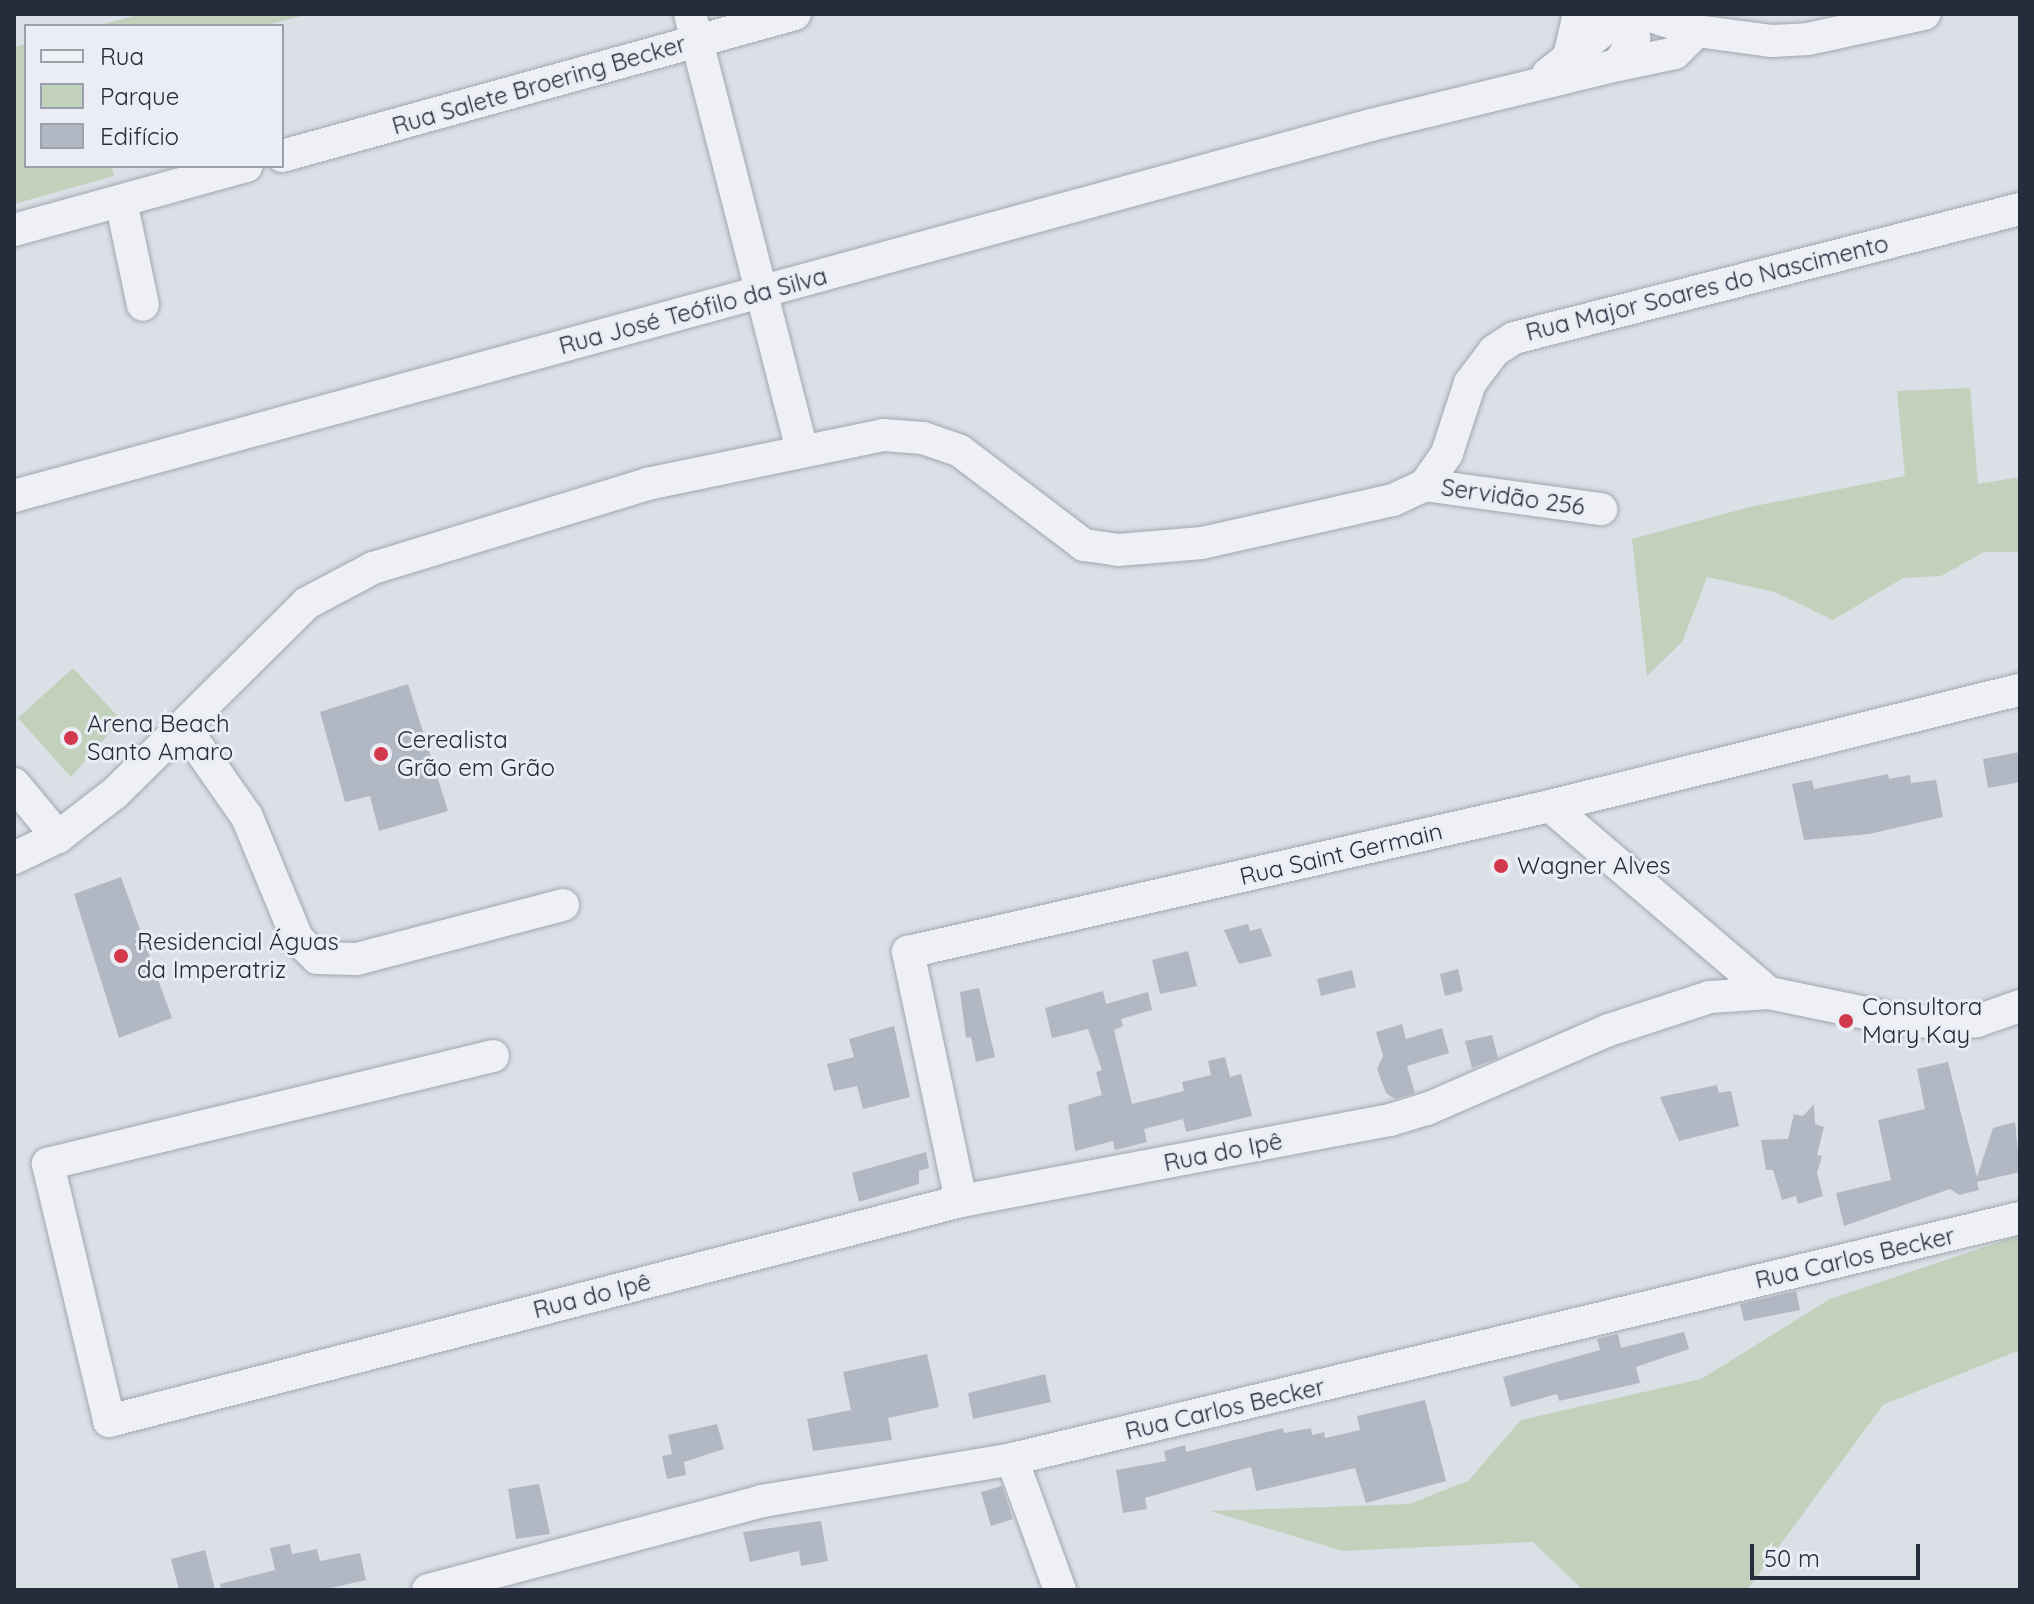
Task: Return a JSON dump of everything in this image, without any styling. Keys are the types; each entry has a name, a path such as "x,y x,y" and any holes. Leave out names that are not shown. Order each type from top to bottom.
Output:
{"street":[{"name":"Rua Salete Broering Becker","path":"284,155 693,28 795,14"},
{"path":"1568,61 1579,14"},
{"path":"1532,85 1568,61 1624,14"},
{"path":"1618,65 1634,39 1632,14"},
{"path":"1644,14 1697,31 1772,41 1808,39 1924,14"},
{"path":"693,28 802,450"},
{"name":"Rua José Teófilo da Silva","path":"14,496 1371,125 1675,53 1697,31"},
{"path":"14,230 239,168"},
{"path":"121,201 143,305"},
{"name":"Rua Major Soares do Nascimento","path":"1425,485 1447,453 1470,383 1494,351 1514,338 2020,209"},
{"path":"14,858 58,837 115,793 296,613 343,579 647,484 883,435 942,443 975,459 1074,539 1118,550 1202,543 1393,500 1425,485"},
{"name":"Servidão 256","path":"1425,485 1601,509"},
{"name":"Rua Saint Germain","path":"961,1201 908,952 1550,806 2020,690"},
{"path":"184,727 247,817 297,938 317,958 357,959 563,905"},
{"path":"14,784 58,837"},
{"path":"1550,806 1769,993 1894,1019 1943,1023 1977,1021 2020,1006"},
{"name":"Rua do Ipê","path":"493,1056 48,1164 109,1421 961,1201 1390,1120 1427,1109 1609,1030 1710,997 1769,993"},
{"name":"Rua Carlos Becker","path":"428,1590 762,1501 1012,1459 2020,1218"},
{"path":"1012,1459 1060,1590"}],"green space":[{"path":"143,14 309,14 271,24 103,24"},
{"path":"24,44 24,168 112,168 114,176 14,204 14,47"},
{"path":"1970,388 1978,484 2020,477 2020,552 1984,552 1941,576 1903,578 1833,620 1775,592 1707,577 1682,642 1647,676 1632,539 1750,507 1905,476 1897,391"},
{"name":"Arena Beach Santo Amaro","path":"73,668 121,720 71,777 18,718"},
{"path":"2020,1235 2020,1350 1883,1405 1747,1590 1583,1590 1533,1542 1343,1551 1210,1511 1409,1504 1468,1481 1521,1420 1701,1379 1830,1299"}],"building":[{"name":"Cerealista Grão em Grão","path":"408,684 448,811 379,831 370,796 345,802 320,712"},
{"path":"2020,752 2020,782 1988,788 1983,759"},
{"path":"1888,774 1889,779 1910,775 1911,783 1936,780 1943,817 1869,834 1804,840 1792,784 1812,780 1814,789"},
{"name":"Residencial Águas da Imperatriz","path":"121,877 172,1018 119,1038 74,894"},
{"path":"1248,924 1250,931 1261,928 1272,956 1239,964 1224,930"},
{"path":"1188,951 1197,986 1160,994 1152,960"},
{"path":"1458,969 1463,991 1445,996 1440,974"},
{"path":"1352,970 1356,987 1321,996 1317,979"},
{"path":"979,988 995,1057 976,1062 971,1037 966,1038 960,992"},
{"path":"1103,991 1106,1004 1148,992 1152,1010 1121,1019 1123,1026 1114,1030 1132,1104 1184,1091 1182,1082 1211,1075 1208,1061 1225,1057 1230,1077 1241,1074 1252,1116 1186,1132 1183,1119 1144,1129 1147,1142 1115,1150 1113,1141 1075,1151 1068,1105 1102,1095 1096,1072 1102,1070 1088,1029 1052,1038 1045,1008"},
{"path":"1402,1024 1406,1039 1442,1028 1449,1053 1407,1066 1415,1093 1395,1099 1386,1093 1377,1069 1383,1056 1376,1032"},
{"path":"894,1026 910,1097 863,1109 857,1086 834,1091 827,1064 854,1057 849,1039"},
{"path":"1492,1035 1498,1058 1472,1068 1465,1041"},
{"path":"1948,1062 1977,1177 1993,1128 2015,1122 2020,1172 1977,1182 1979,1190 1959,1195 1950,1189 1844,1226 1836,1193 1891,1180 1878,1120 1925,1109 1917,1069"},
{"path":"1717,1085 1719,1093 1731,1091 1739,1126 1679,1141 1660,1097"},
{"path":"1814,1104 1815,1124 1824,1127 1817,1155 1822,1156 1817,1173 1823,1196 1798,1204 1796,1196 1782,1200 1773,1170 1766,1170 1761,1140 1788,1139 1794,1114 1803,1116"},
{"path":"926,1152 929,1168 919,1171 919,1184 859,1202 852,1173"},
{"path":"1796,1291 1800,1310 1744,1321 1740,1304"},
{"path":"1684,1332 1689,1349 1636,1367 1640,1383 1559,1401 1557,1394 1511,1407 1503,1377 1600,1350 1597,1339 1618,1334 1621,1348"},
{"path":"927,1354 939,1407 888,1418 892,1440 813,1451 807,1419 851,1410 843,1372"},
{"path":"1045,1374 1051,1402 973,1419 968,1393"},
{"path":"1425,1400 1446,1481 1366,1503 1355,1468 1256,1491 1251,1467 1145,1498 1147,1509 1123,1513 1116,1470 1166,1461 1164,1451 1185,1445 1186,1452 1283,1428 1284,1433 1311,1428 1312,1435 1324,1432 1325,1438 1360,1430 1357,1416"},
{"path":"717,1424 724,1449 684,1462 686,1475 667,1479 662,1456 672,1454 668,1435"},
{"path":"539,1484 550,1534 516,1539 508,1489"},
{"path":"1002,1486 1013,1519 991,1526 981,1492"},
{"path":"821,1521 828,1561 801,1566 799,1551 750,1562 743,1532"},
{"path":"290,1544 292,1554 317,1549 320,1561 360,1553 366,1580 322,1590 221,1590 220,1584 275,1570 270,1548"},
{"path":"205,1550 215,1590 179,1590 171,1559"}],"place":[{"name":"Arena Beach Santo Amaro","path":"71,738"},
{"name":"Cerealista Grão em Grão","path":"381,754"},
{"name":"Wagner Alves","path":"1501,866"},
{"name":"Residencial Águas da Imperatriz","path":"121,956"},
{"name":"Consultora Mary Kay","path":"1846,1021"}]}
